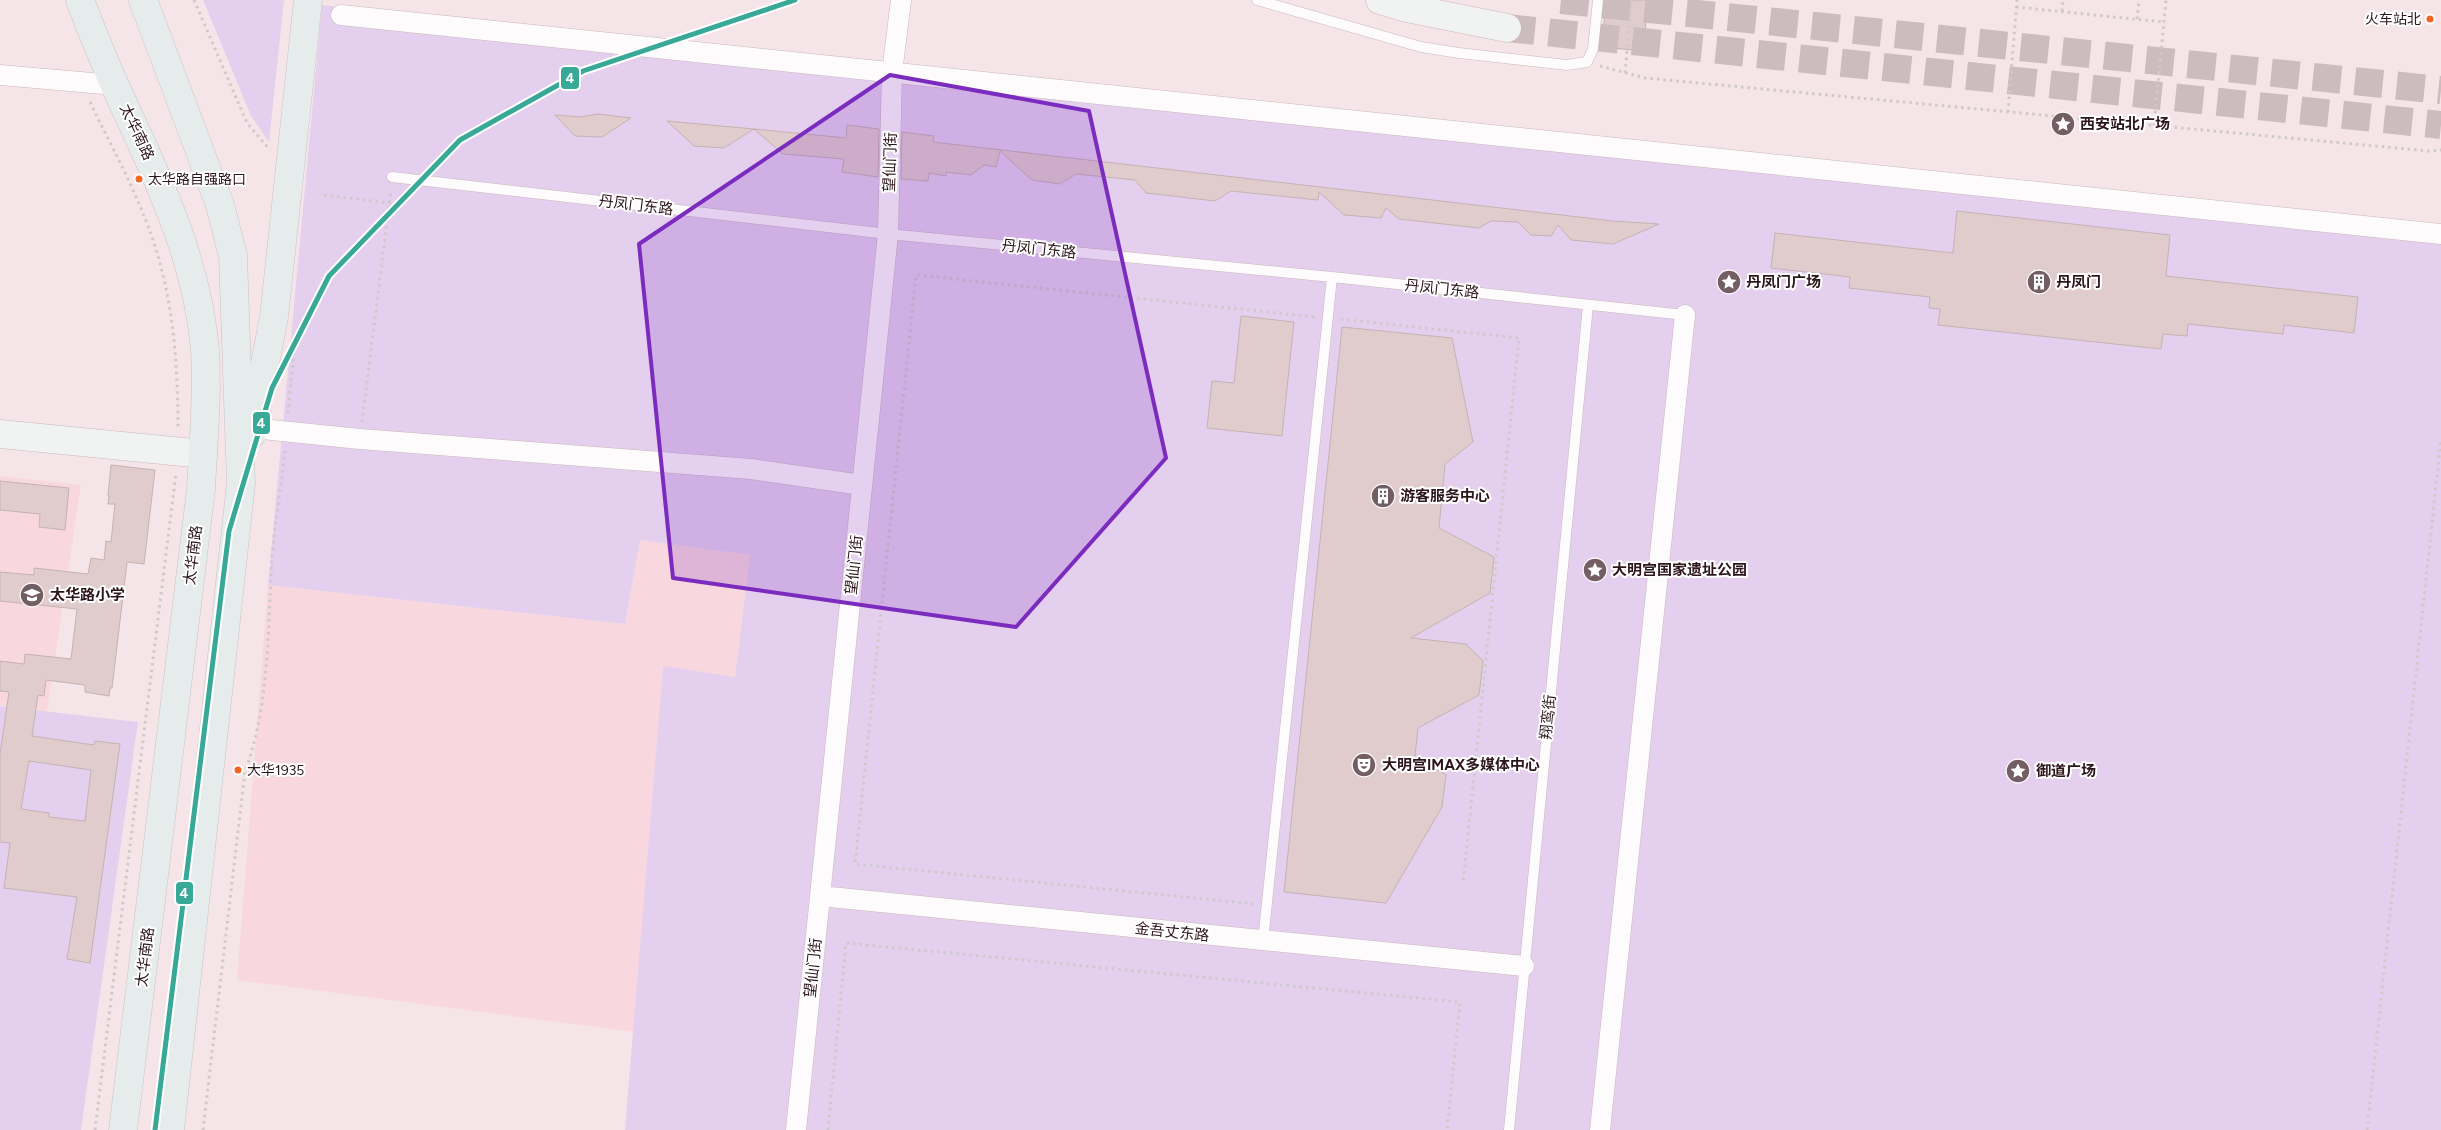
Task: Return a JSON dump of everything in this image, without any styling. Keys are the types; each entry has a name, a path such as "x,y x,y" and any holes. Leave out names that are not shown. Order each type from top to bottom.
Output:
{"main road":[{"name":"太华南路","path":"80,0 115,85 156,174 180,236 194,285 205,352 191,453 201,489 123,1130"},
{"path":"143,0 220,205 233,256 241,483"},
{"path":"170,1130 241,483 274,317 308,0"}],"street":[{"name":"望仙门街","path":"796,1130 888,234 892,73 901,0"},
{"path":"1380,0 1407,8 1507,28"},
{"path":"340,15 2441,234"},
{"path":"0,75 115,85"},
{"path":"1600,1130 1685,315"},
{"path":"252,428 360,439 752,470 862,485"},
{"path":"0,434 191,453"},
{"name":"金吾丈东路","path":"820,896 1524,966"}],"lane":[{"path":"1258,0 1421,47 1567,65 1587,62 1593,49 1598,0"},
{"name":"丹凤门东路","path":"392,177 888,234 1332,277 1685,315"},
{"path":"1263,940 1332,277"},
{"name":"翔鸾街","path":"1508,1130 1588,305"}],"path":[{"path":"194,0 247,123 265,146 290,167"},
{"path":"1625,73 1632,0"},
{"path":"2008,112 2016,0"},
{"path":"2062,12 2063,0"},
{"path":"2137,19 2139,0"},
{"path":"2154,126 2166,0"},
{"path":"2016,7 2164,22"},
{"path":"1587,62 1645,78 2429,151 2441,150"},
{"path":"80,82 144,216 167,290 191,453 95,1130"},
{"path":"360,439 392,177"},
{"path":"324,195 390,203"},
{"path":"1267,906 855,864 916,275 1519,338 1463,883"},
{"path":"203,1130 244,782 260,727 270,632 271,572 297,323"},
{"path":"2366,1130 2441,439"},
{"path":"828,1130 846,943 1460,1002 1447,1130"}],"highlighted area":[{"path":"890,75 1089,111 1166,458 1016,627 673,578 639,244"}],"shaded area":[{"path":"203,0 284,0 269,142 251,116"},
{"name":"大明宫国家遗址公园","path":"322,5 2441,231 2441,1130 625,1130 663,666 735,677 750,555 640,540 625,624 268,585"},
{"name":"太华路小学","path":"0,476 81,485 47,711 0,705"},
{"path":"640,540 750,555 735,677 663,667 634,1032 237,980 268,585 625,624"},
{"path":"0,706 138,722 81,1130 0,1130"}],"building":[{"path":"1606,0 1648,0 1643,51 1602,47"},
{"path":"598,114 631,118 602,137 575,136 555,115 580,117"},
{"path":"667,121 754,129 724,148 694,146"},
{"path":"847,125 879,129 878,177 842,172 844,159 783,154 754,129 846,138"},
{"path":"902,132 934,136 933,142 1613,221 1659,224 1613,244 1571,240 1558,225 1551,236 1531,235 1518,222 1491,221 1479,228 1399,219 1386,208 1381,218 1344,215 1319,192 1318,200 1231,191 1215,201 1146,193 1135,180 1076,174 1060,184 1032,180 1000,151 996,167 984,165 971,175 946,172 946,176 929,173 928,181 901,179"},
{"name":"丹凤门","path":"1957,211 2170,235 2166,276 2358,297 2354,333 2284,325 2283,334 2188,324 2187,336 2163,334 2161,349 1938,325 1940,309 1929,308 1930,297 1849,288 1850,277 1771,268 1775,233 1953,253"},
{"path":"1241,316 1294,322 1282,436 1207,428 1212,381 1234,383"},
{"path":"1342,327 1452,338 1473,442 1445,464 1439,528 1494,557 1490,593 1411,638 1466,644 1483,661 1479,695 1418,728 1415,756 1446,775 1442,807 1386,903 1284,892"},
{"path":"111,465 155,470 144,564 127,562 112,688 110,688 109,696 85,692 85,685 46,680 44,696 38,695 32,736 94,745 95,741 120,744 90,963 67,959 77,897 4,888 10,843 0,842 0,754 9,692 0,691 0,661 24,664 25,654 71,659 77,609 0,601 0,572 34,575 34,568 88,574 91,558 104,560 106,541 111,542 115,504 108,504","holes":["29,761 91,770 85,821 49,817 49,813 21,809"]},
{"path":"0,481 69,488 65,530 39,527 40,514 0,510"}],"tunnel":[{"path":"1561,0 2441,90"},
{"path":"1507,28 2441,125"}],"transit line":[{"name":"4","path":"155,1130 229,531 272,388 329,276 460,140 583,71 795,0"}],"place":[{"name":"火车站北","path":"2430,19"},
{"name":"西安站北广场","path":"2063,124"},
{"name":"太华路自强路口","path":"139,179"},
{"name":"丹凤门广场","path":"1729,282"},
{"name":"丹凤门","path":"2039,282"},
{"name":"游客服务中心","path":"1383,496"},
{"name":"大明宫国家遗址公园","path":"1595,570"},
{"name":"太华路小学","path":"32,595"},
{"name":"大明宫IMAX多媒体中心","path":"1364,765"},
{"name":"大华1935","path":"238,770"},
{"name":"御道广场","path":"2018,771"}]}
